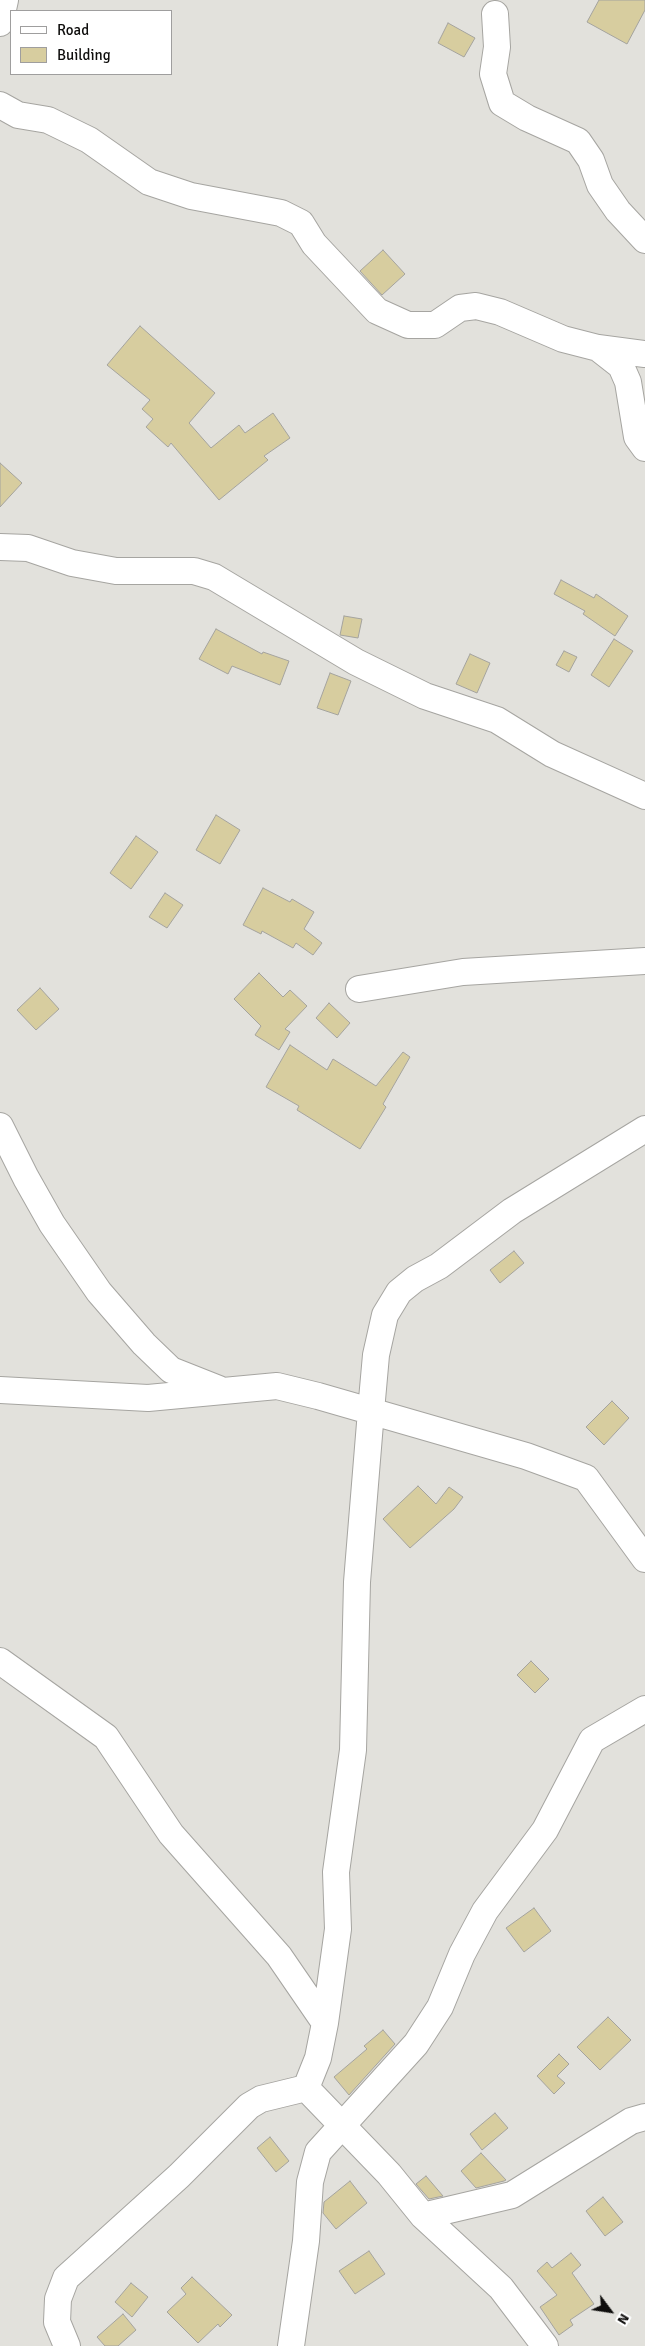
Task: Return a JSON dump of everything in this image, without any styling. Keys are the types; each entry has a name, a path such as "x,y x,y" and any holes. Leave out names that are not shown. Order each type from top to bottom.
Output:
{"street":[{"path":"0,23 5,0"},
{"path":"495,14 497,47 493,74 502,102 510,110 578,141 591,160 600,185 613,204 645,240"},
{"path":"0,105 18,115 48,120 88,140 149,182 191,196 280,213 301,223 314,244 377,311 408,325 435,325 460,308 476,306 500,312 563,339 598,348 645,354"},
{"path":"598,348 621,366 625,374 637,437 645,448"},
{"path":"0,547 28,548 72,563 116,571 194,571 214,577 356,662 425,696 496,720 552,754 645,796"},
{"path":"359,989 463,972 645,961"},
{"path":"0,1126 52,1224 99,1292 144,1344 171,1370 223,1391"},
{"path":"306,2088 318,2058 325,2023 338,1929 336,1872 354,1750 358,1582 371,1411 376,1355 385,1315 399,1292 415,1279 439,1266 512,1211 645,1129"},
{"path":"0,1390 148,1398 277,1386 526,1456 586,1478 645,1558"},
{"path":"0,1661 106,1736 171,1834 279,1956 325,2023"},
{"path":"291,2346 306,2241 310,2182 318,2152 416,2044 440,2007 462,1954 485,1911 546,1830 592,1740 644,1712"},
{"path":"306,2088 389,2174 423,2216 501,2288 545,2346"},
{"path":"67,2346 57,2322 58,2299 66,2278 179,2176 249,2106 261,2099 306,2088"},
{"path":"423,2216 512,2195 631,2122 645,2117"}],"building":[{"path":"599,0 645,0 645,10 627,44 587,22"},
{"path":"448,23 475,38 464,57 438,43"},
{"path":"383,250 405,274 382,295 360,271"},
{"path":"140,326 215,393 189,423 211,448 239,425 245,433 273,413 290,438 264,456 268,460 219,500 171,443 168,447 146,427 153,419 142,409 150,400 107,365"},
{"path":"0,463 22,483 0,507"},
{"path":"561,580 594,598 596,594 628,616 615,636 583,614 585,611 554,594"},
{"path":"344,616 362,619 358,638 340,635"},
{"path":"216,629 262,654 263,652 289,661 280,685 232,666 228,674 199,659"},
{"path":"614,639 633,651 609,687 591,675"},
{"path":"564,651 577,657 569,672 556,665"},
{"path":"470,654 490,663 477,693 456,684"},
{"path":"330,673 351,681 338,715 317,708"},
{"path":"216,815 240,830 220,864 196,850"},
{"path":"136,836 158,852 131,889 110,873"},
{"path":"263,888 290,902 292,899 314,912 304,929 322,943 313,955 296,943 293,948 262,931 261,934 243,925"},
{"path":"165,893 183,905 167,928 149,917"},
{"path":"259,973 283,997 290,990 307,1006 285,1029 290,1032 279,1050 255,1035 261,1026 234,999"},
{"path":"40,988 59,1009 36,1030 17,1010"},
{"path":"329,1003 350,1023 337,1038 316,1018"},
{"path":"290,1045 327,1070 333,1059 376,1086 403,1052 410,1057 383,1104 386,1107 360,1149 297,1110 299,1106 266,1087"},
{"path":"514,1251 524,1263 500,1283 490,1270"},
{"path":"612,1401 629,1418 604,1445 586,1427"},
{"path":"418,1486 436,1504 449,1487 463,1497 454,1509 410,1548 383,1519"},
{"path":"531,1661 549,1679 535,1693 517,1675"},
{"path":"534,1908 551,1931 524,1952 506,1928"},
{"path":"608,2017 631,2040 600,2070 577,2047"},
{"path":"383,2030 395,2044 349,2095 334,2077 367,2049 364,2046"},
{"path":"559,2054 569,2064 557,2076 565,2083 554,2094 537,2076"},
{"path":"495,2113 508,2128 482,2150 470,2134"},
{"path":"270,2137 289,2161 276,2172 257,2148"},
{"path":"481,2153 506,2180 476,2188 461,2171"},
{"path":"426,2176 443,2196 429,2199 416,2184"},
{"path":"350,2181 367,2203 336,2229 323,2213 324,2202"},
{"path":"603,2197 623,2222 605,2236 586,2211"},
{"path":"369,2251 385,2274 355,2294 339,2271"},
{"path":"571,2253 581,2265 572,2273 594,2304 570,2320 573,2325 559,2335 540,2307 557,2295 537,2271 547,2262 552,2268"},
{"path":"192,2277 232,2315 220,2327 218,2324 198,2343 167,2312 186,2294 181,2288"},
{"path":"131,2283 148,2297 132,2317 115,2302"},
{"path":"123,2314 136,2330 118,2346 105,2346 97,2337"}]}
